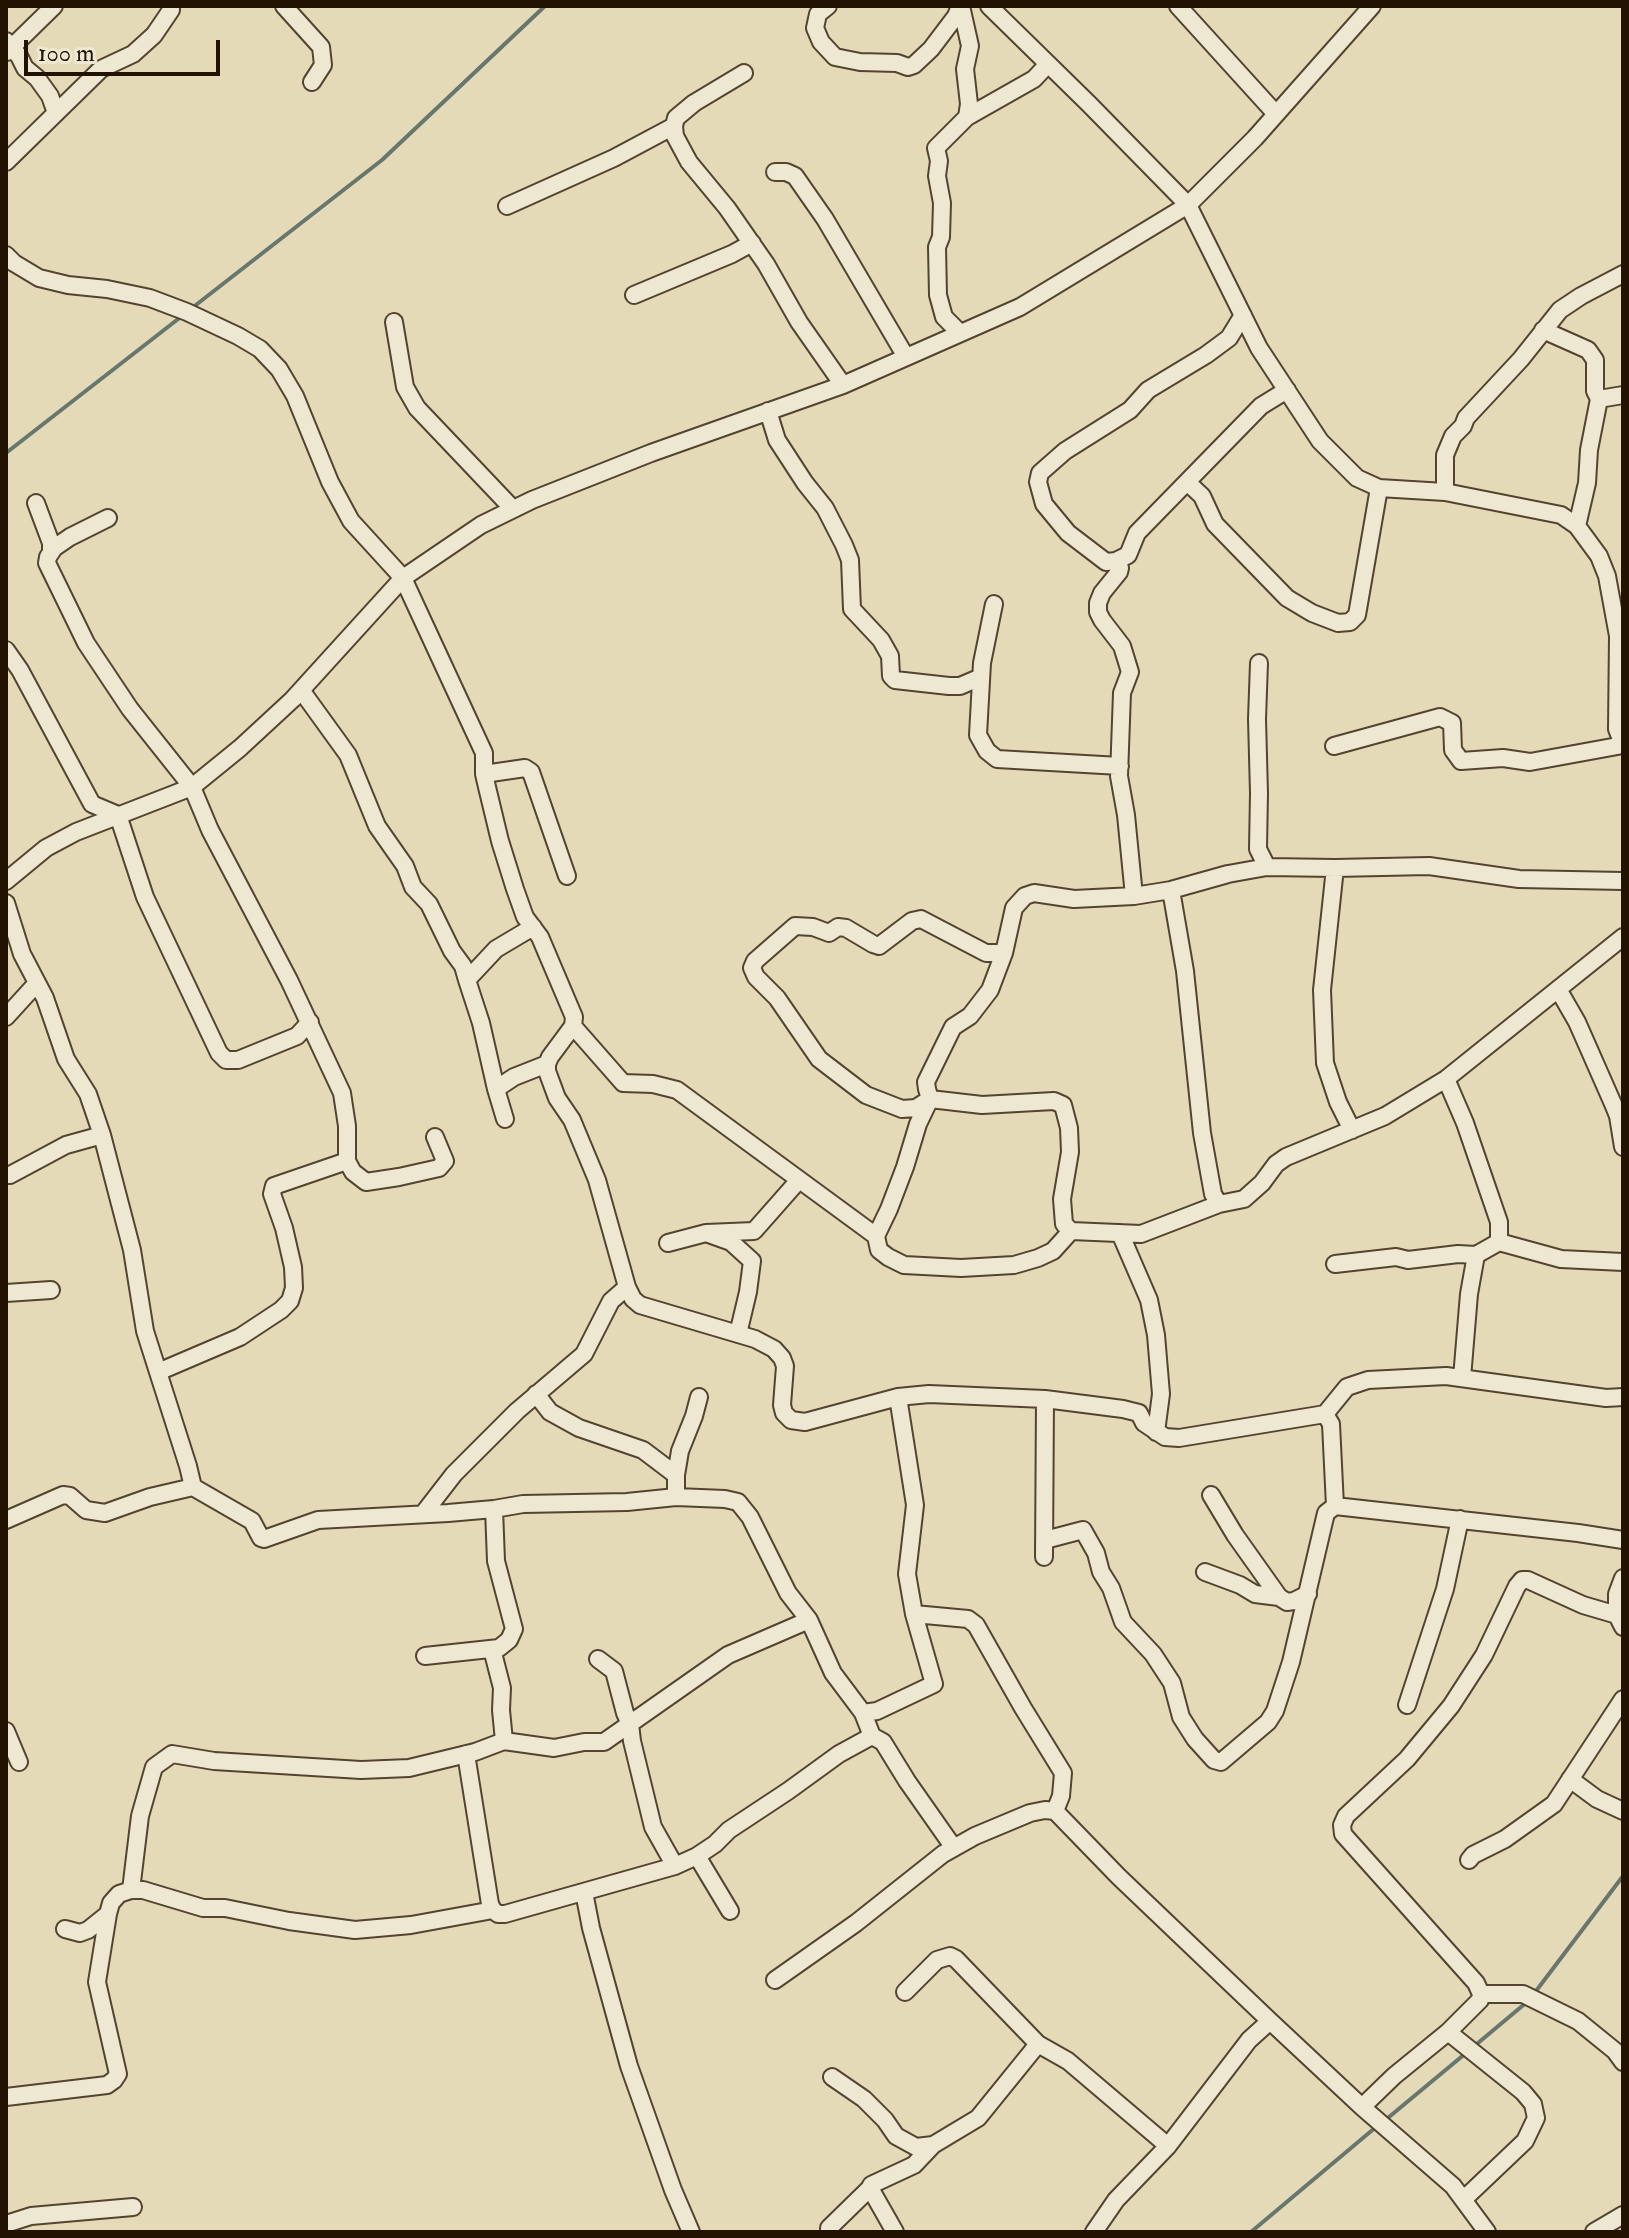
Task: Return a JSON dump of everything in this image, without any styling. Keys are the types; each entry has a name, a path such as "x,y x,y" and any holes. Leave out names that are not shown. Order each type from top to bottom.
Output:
{"street":[{"path":"54,6 8,46 50,96 56,113"},
{"path":"284,6 321,47 323,65 312,82"},
{"path":"819,9 815,28 821,42 835,57 860,62 897,63 908,67 931,49 960,6"},
{"path":"960,6 970,46 965,69 969,104 967,117"},
{"path":"989,6 1188,205 1259,348 1320,441 1357,478 1379,488 1445,492 1561,515 1577,526 1599,556 1607,576 1620,636 1617,729 1623,744 1530,762 1503,758 1461,761 1453,750 1452,723 1440,717 1334,746"},
{"path":"1178,6 1276,114"},
{"path":"6,162 101,69 133,54 154,35 176,7"},
{"path":"6,881 46,848 76,832 192,787 240,748 301,690 403,578 481,525 651,453 843,385 1020,307 1188,205 1276,114 1367,8"},
{"path":"960,333 944,317 938,295 937,247 941,237 942,203 936,148 967,117 1034,79 1048,64"},
{"path":"744,73 694,103 676,118 675,136 689,162 752,243 799,322 843,385"},
{"path":"507,206 614,158 674,126"},
{"path":"775,172 795,176 825,219 906,357"},
{"path":"634,295 752,243"},
{"path":"7,257 39,278 107,289 162,303 238,336 260,349 279,369 295,396 330,482 351,521 403,578 484,753 484,774 504,853 525,917 544,944 574,1017 573,1026 547,1064 514,1077 496,1089"},
{"path":"1445,492 1445,455 1453,436 1466,418 1521,359 1560,310 1623,274"},
{"path":"1243,315 1229,338 1148,390 1130,410 1065,451 1040,473 1038,482 1044,504 1068,533 1106,562 1116,561 1128,555 1137,533 1261,406 1287,390"},
{"path":"394,322 405,387 417,408 513,509"},
{"path":"1543,330 1588,350 1595,360 1595,391 1599,399 1589,450 1587,483 1577,526"},
{"path":"1599,399 1623,395"},
{"path":"768,411 777,440 825,508 844,545 850,560 852,609 881,640 890,656 891,676 895,680 949,686 960,686 981,677"},
{"path":"1187,482 1202,496 1215,524 1287,598 1312,613 1338,623 1350,622 1357,615 1379,488"},
{"path":"36,503 51,543 47,563 86,643 130,709 192,787 210,830 310,1022 342,1093 347,1126 347,1161 353,1172 366,1182 439,1168 445,1161 435,1137"},
{"path":"51,552 70,537 108,518"},
{"path":"1116,561 1119,572 1102,593 1098,612 1122,646 1130,672 1122,693 1119,776 1134,896"},
{"path":"994,604 981,677 978,735 987,751 997,759 1120,766"},
{"path":"6,650 20,670 92,804 118,815 145,897 219,1053 226,1060 238,1060 297,1036 310,1022"},
{"path":"1259,663 1258,849 1267,867"},
{"path":"301,690 348,755 377,826 405,866 413,887 429,904 452,951 463,966 505,1119"},
{"path":"484,774 525,768 531,772 567,876"},
{"path":"1071,1231 1053,1251 1038,1258 1014,1265 961,1268 904,1265 879,1250 876,1236 930,1099 926,1082 953,1027 970,1016 990,990 1004,953 1014,908 1025,896 1034,893 1074,899 1134,896 1267,867 1429,866 1519,879 1623,881"},
{"path":"1335,868 1322,990 1325,1063 1338,1102 1352,1130"},
{"path":"1171,890 1185,971 1202,1133 1213,1194 1219,1204"},
{"path":"6,903 22,954 45,998 66,1059 88,1094 102,1135 132,1250 145,1331 193,1487"},
{"path":"1004,953 986,953 921,919 916,919 879,946 846,928 838,927 829,933 813,927 795,926 755,961 752,968 819,1059 866,1095 902,1109 916,1108 930,1099 982,1105 1054,1101 1063,1105 1069,1128 1070,1152 1062,1199 1064,1224 1071,1231 1141,1234 1219,1204 1244,1199 1286,1157 1385,1116 1446,1079 1623,937"},
{"path":"467,980 496,949 533,927"},
{"path":"6,1017 37,983"},
{"path":"1558,989 1577,1022 1614,1106 1623,1147"},
{"path":"573,1026 623,1083 653,1084 677,1090 876,1236"},
{"path":"547,1064 557,1098 572,1120 597,1180 633,1299 640,1305 738,1334 774,1349 785,1366 782,1405 784,1413 791,1420 805,1422 898,1397 929,1394 1045,1399 1139,1413 1144,1423 1156,1432 1165,1437 1179,1438 1325,1414 1347,1387 1368,1380 1446,1376 1606,1398 1623,1397"},
{"path":"1446,1079 1465,1123 1499,1222 1499,1242"},
{"path":"6,1175 66,1145 102,1135"},
{"path":"158,1372 240,1337 290,1301 294,1288 293,1267 272,1194 274,1186 347,1161"},
{"path":"668,1243 706,1233 754,1231 799,1180"},
{"path":"706,1233 731,1242 752,1261 738,1334"},
{"path":"1120,1233 1149,1300 1156,1335 1161,1394 1156,1432"},
{"path":"1335,1264 1396,1257 1408,1260 1476,1255 1499,1242 1561,1259 1623,1262"},
{"path":"1462,1378 1469,1294 1476,1255"},
{"path":"423,1514 454,1474 536,1394 584,1354 611,1301 627,1287"},
{"path":"6,1293 51,1290"},
{"path":"536,1394 550,1412 579,1428 643,1450 676,1475"},
{"path":"676,1497 680,1451 699,1397"},
{"path":"863,1713 877,1711 934,1684 914,1614 907,1574 915,1505 898,1397"},
{"path":"1045,1399 1044,1549 1083,1530 1096,1553 1123,1622 1153,1654 1172,1683 1181,1717 1195,1739 1218,1762 1268,1722 1275,1711 1291,1662 1326,1513 1335,1506 1623,1540"},
{"path":"1325,1414 1331,1424 1335,1506"},
{"path":"6,1520 63,1495 70,1496 86,1510 105,1513 150,1497 193,1487 252,1521 264,1539 318,1520 494,1509 523,1504 627,1502 676,1497 738,1502 757,1530 788,1593 809,1620 833,1673 863,1713 872,1736 883,1742 954,1848"},
{"path":"1211,1495 1279,1597 1287,1602 1308,1594"},
{"path":"425,1656 499,1648 509,1640 514,1629 496,1561 494,1509"},
{"path":"1407,1705 1445,1589 1460,1519"},
{"path":"1205,1572 1255,1594 1279,1597"},
{"path":"1362,2107 1448,2032 1480,2000 1481,1994 1476,1983 1343,1834 1342,1825 1346,1816 1407,1759 1451,1706 1484,1655 1522,1580 1620,1621 1617,1594 1623,1578"},
{"path":"914,1614 968,1619 976,1625 1063,1773 1061,1796 1055,1811"},
{"path":"131,1890 140,1816 154,1767 172,1754 214,1761 361,1770 409,1768 504,1741 554,1748 604,1742 728,1655 809,1620"},
{"path":"492,1649 502,1688 504,1741"},
{"path":"598,1659 614,1671 630,1724 653,1827 675,1866"},
{"path":"1469,1860 1554,1804 1623,1699"},
{"path":"6,1731 19,1762"},
{"path":"466,1754 490,1904 498,1914 505,1914 675,1866 697,1856 729,1830 839,1754 872,1736"},
{"path":"1570,1779 1597,1799 1623,1811"},
{"path":"775,1980 954,1848 1030,1813 1055,1811 1119,1877 1270,2021 1453,2186 1487,2232"},
{"path":"697,1856 730,1911"},
{"path":"6,2097 107,2085 118,2074 97,1982 108,1914 111,1903 119,1894 143,1890 203,1908 225,1908 355,1930 411,1925 493,1910"},
{"path":"584,1892 629,2066 691,2232"},
{"path":"65,1929 80,1933 108,1914"},
{"path":"905,1992 937,1960 950,1956 964,1965 1038,2044 1068,2061 1168,2146"},
{"path":"1481,1994 1523,1994 1578,2021 1615,2051 1623,2062"},
{"path":"1094,2232 1116,2200 1168,2146 1249,2040 1270,2021"},
{"path":"1448,2032 1523,2092 1533,2104 1536,2118 1525,2141 1464,2199"},
{"path":"829,2232 829,2228 871,2185 914,2165 933,2145 978,2118 1038,2044"},
{"path":"832,2077 864,2099 896,2136 916,2147 933,2145"},
{"path":"870,2188 895,2232"},
{"path":"6,2224 31,2216 133,2207"},
{"path":"1594,2232 1623,2215"}],"waterway":[{"path":"192,308 382,160 545,6"},
{"path":"6,453 182,316"},
{"path":"1533,1995 1623,1876"},
{"path":"1472,2048 1527,2002"},
{"path":"1383,2122 1466,2053"},
{"path":"1251,2232 1376,2127"}]}
